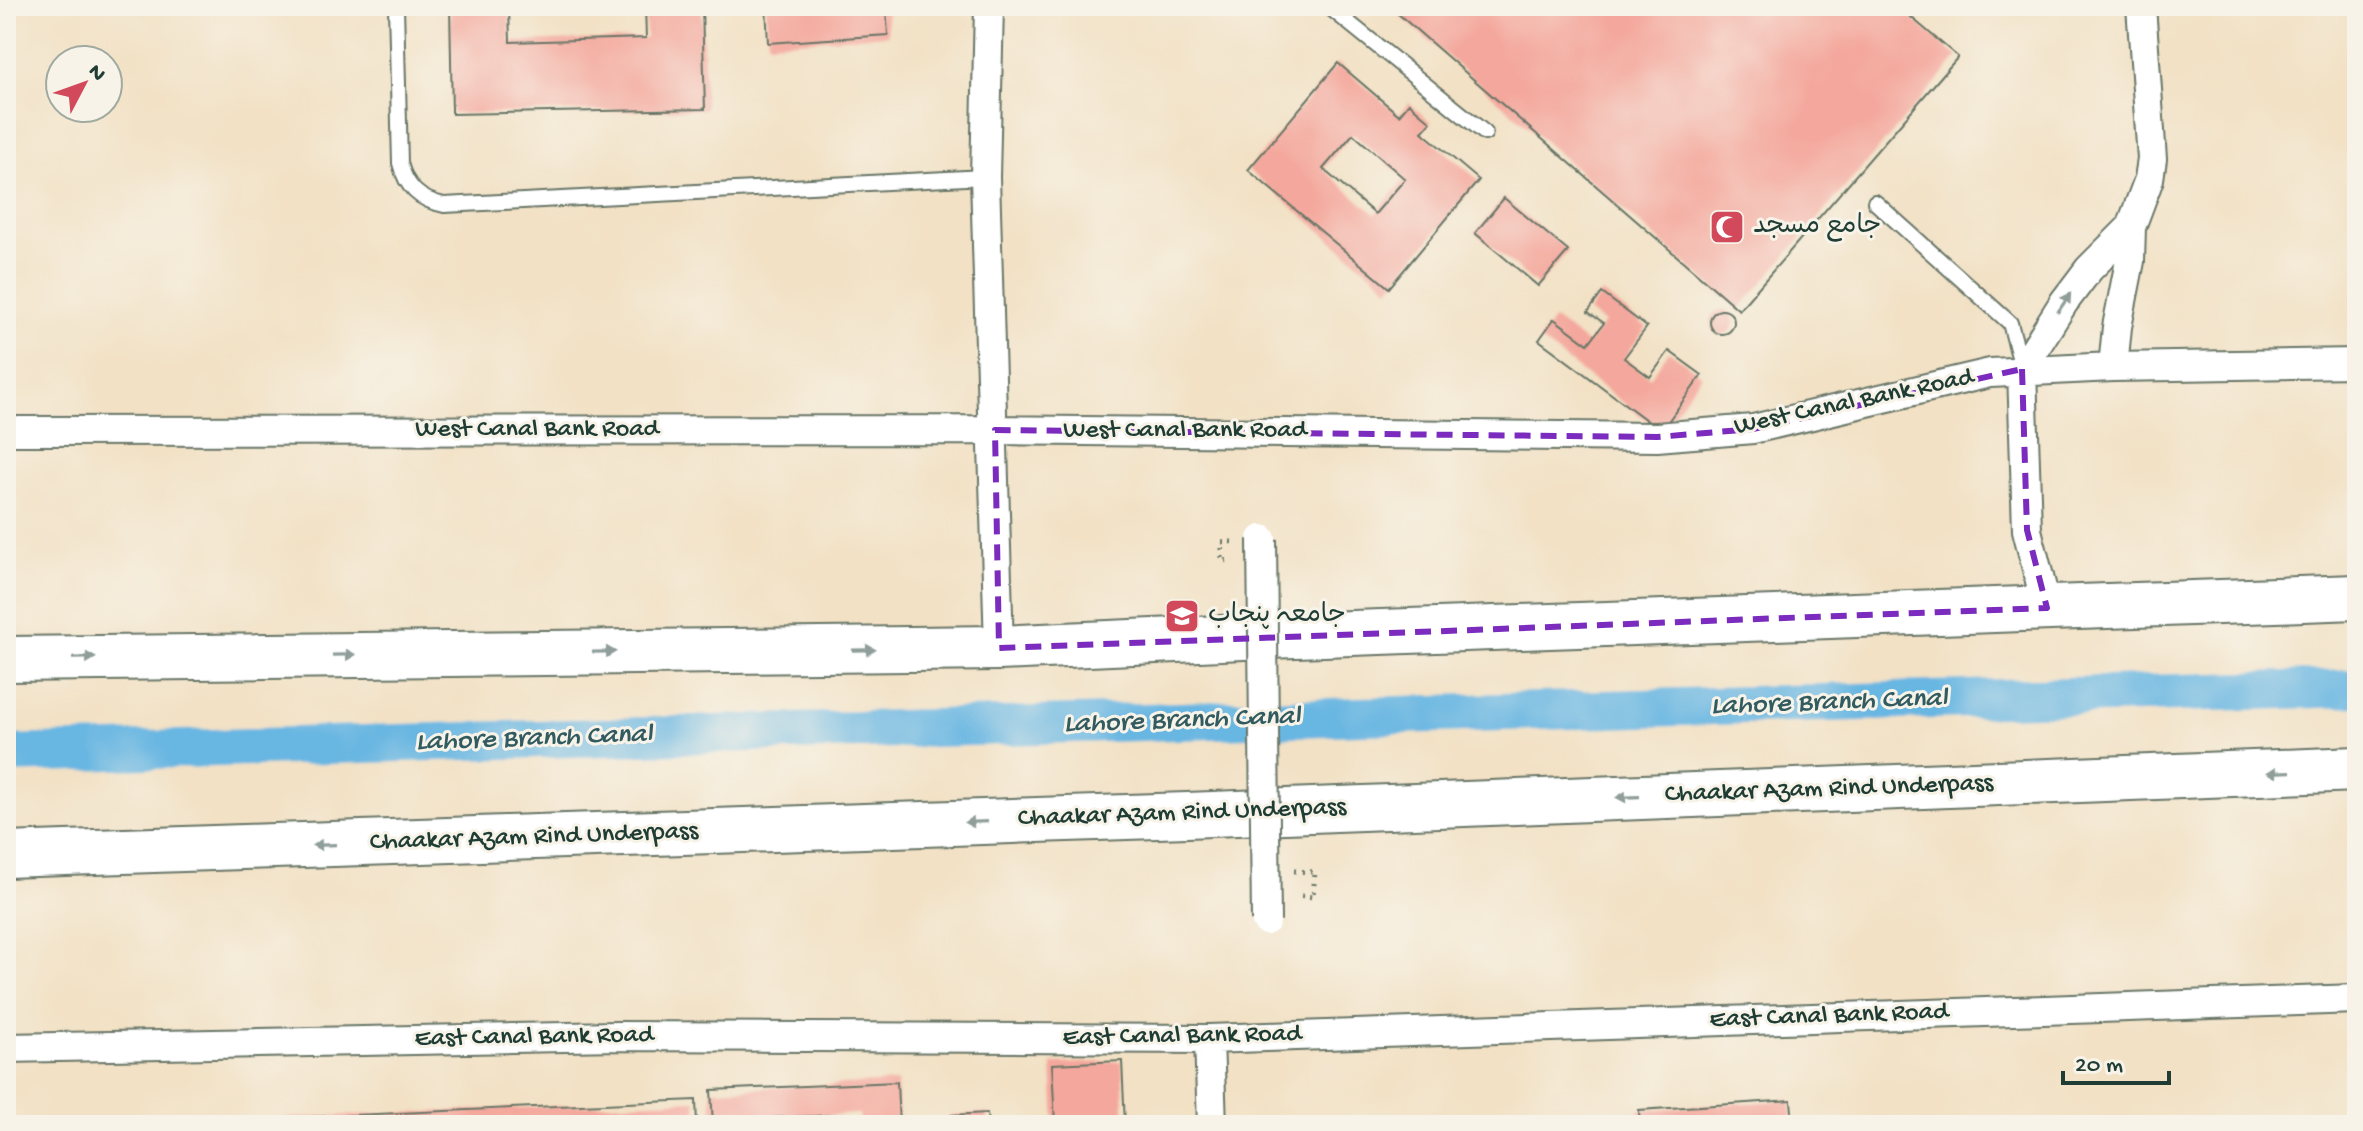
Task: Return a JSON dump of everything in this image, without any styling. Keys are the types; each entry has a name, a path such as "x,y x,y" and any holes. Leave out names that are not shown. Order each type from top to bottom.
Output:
{"highway":[{"path":"6,659 999,648 2357,597"},
{"name":"Chaakar Azam Rind Underpass","path":"6,855 1156,816 2357,769"}],"street":[{"path":"989,6 985,177 995,430 999,648"},
{"path":"2113,367 2130,261 2131,227 2149,179 2152,159 2141,6"},
{"path":"2047,608 2027,530 2022,369 2064,302 2089,269 2131,227"},
{"name":"West Canal Bank Road","path":"6,431 995,430 1657,437 1753,429 1990,373 2022,369 2357,363"},
{"path":"1262,539 1266,921"},
{"name":"East Canal Bank Road","path":"6,1048 618,1036 1209,1039 2357,999"},
{"path":"1209,1039 1212,1125"}],"lane":[{"path":"396,6 400,163 404,178 413,192 429,202 444,205 985,177"},
{"path":"1328,6 1485,133"},
{"path":"1875,202 2010,323 2022,369"}],"highlighted area":[{"path":"2022,369 2027,530 2047,608 999,648 995,430 1657,437 1753,429"}],"building":[{"path":"450,6 509,6 510,42 646,38 645,6 702,6 705,109 452,114"},
{"path":"766,6 886,6 888,35 768,43"},
{"name":"جامع مسجد","path":"1389,6 1898,6 1958,57 1739,310"},
{"path":"2351,6 2357,6 2357,88 2355,88"},
{"path":"1338,63 1399,115 1409,103 1431,122 1422,132 1479,180 1389,288 1248,170","holes":["1353,134 1405,179 1375,214 1323,169"]},
{"path":"1504,198 1568,251 1538,286 1475,233"},
{"path":"1602,293 1647,327 1624,358 1650,377 1669,351 1702,375 1661,431 1539,340 1554,319 1588,344 1604,323 1588,312"},
{"path":"1722,310 1730,314 1734,322 1730,330 1722,334 1714,330 1710,322 1714,314"},
{"path":"1122,1061 1125,1125 1055,1125 1052,1064"},
{"path":"897,1082 899,1125 860,1125 859,1114 746,1119 746,1125 713,1125 711,1090"},
{"path":"696,1100 697,1125 239,1125 239,1120"},
{"path":"1791,1100 1793,1125 1640,1125 1639,1110"},
{"path":"987,1113 988,1125 951,1125 951,1115"}],"waterway":[{"name":"Lahore Branch Canal","path":"6,754 2357,688"}],"place":[{"name":"جامع مسجد","path":"1727,227"},
{"name":"جامعہ پنجاب","path":"1182,616"}]}
